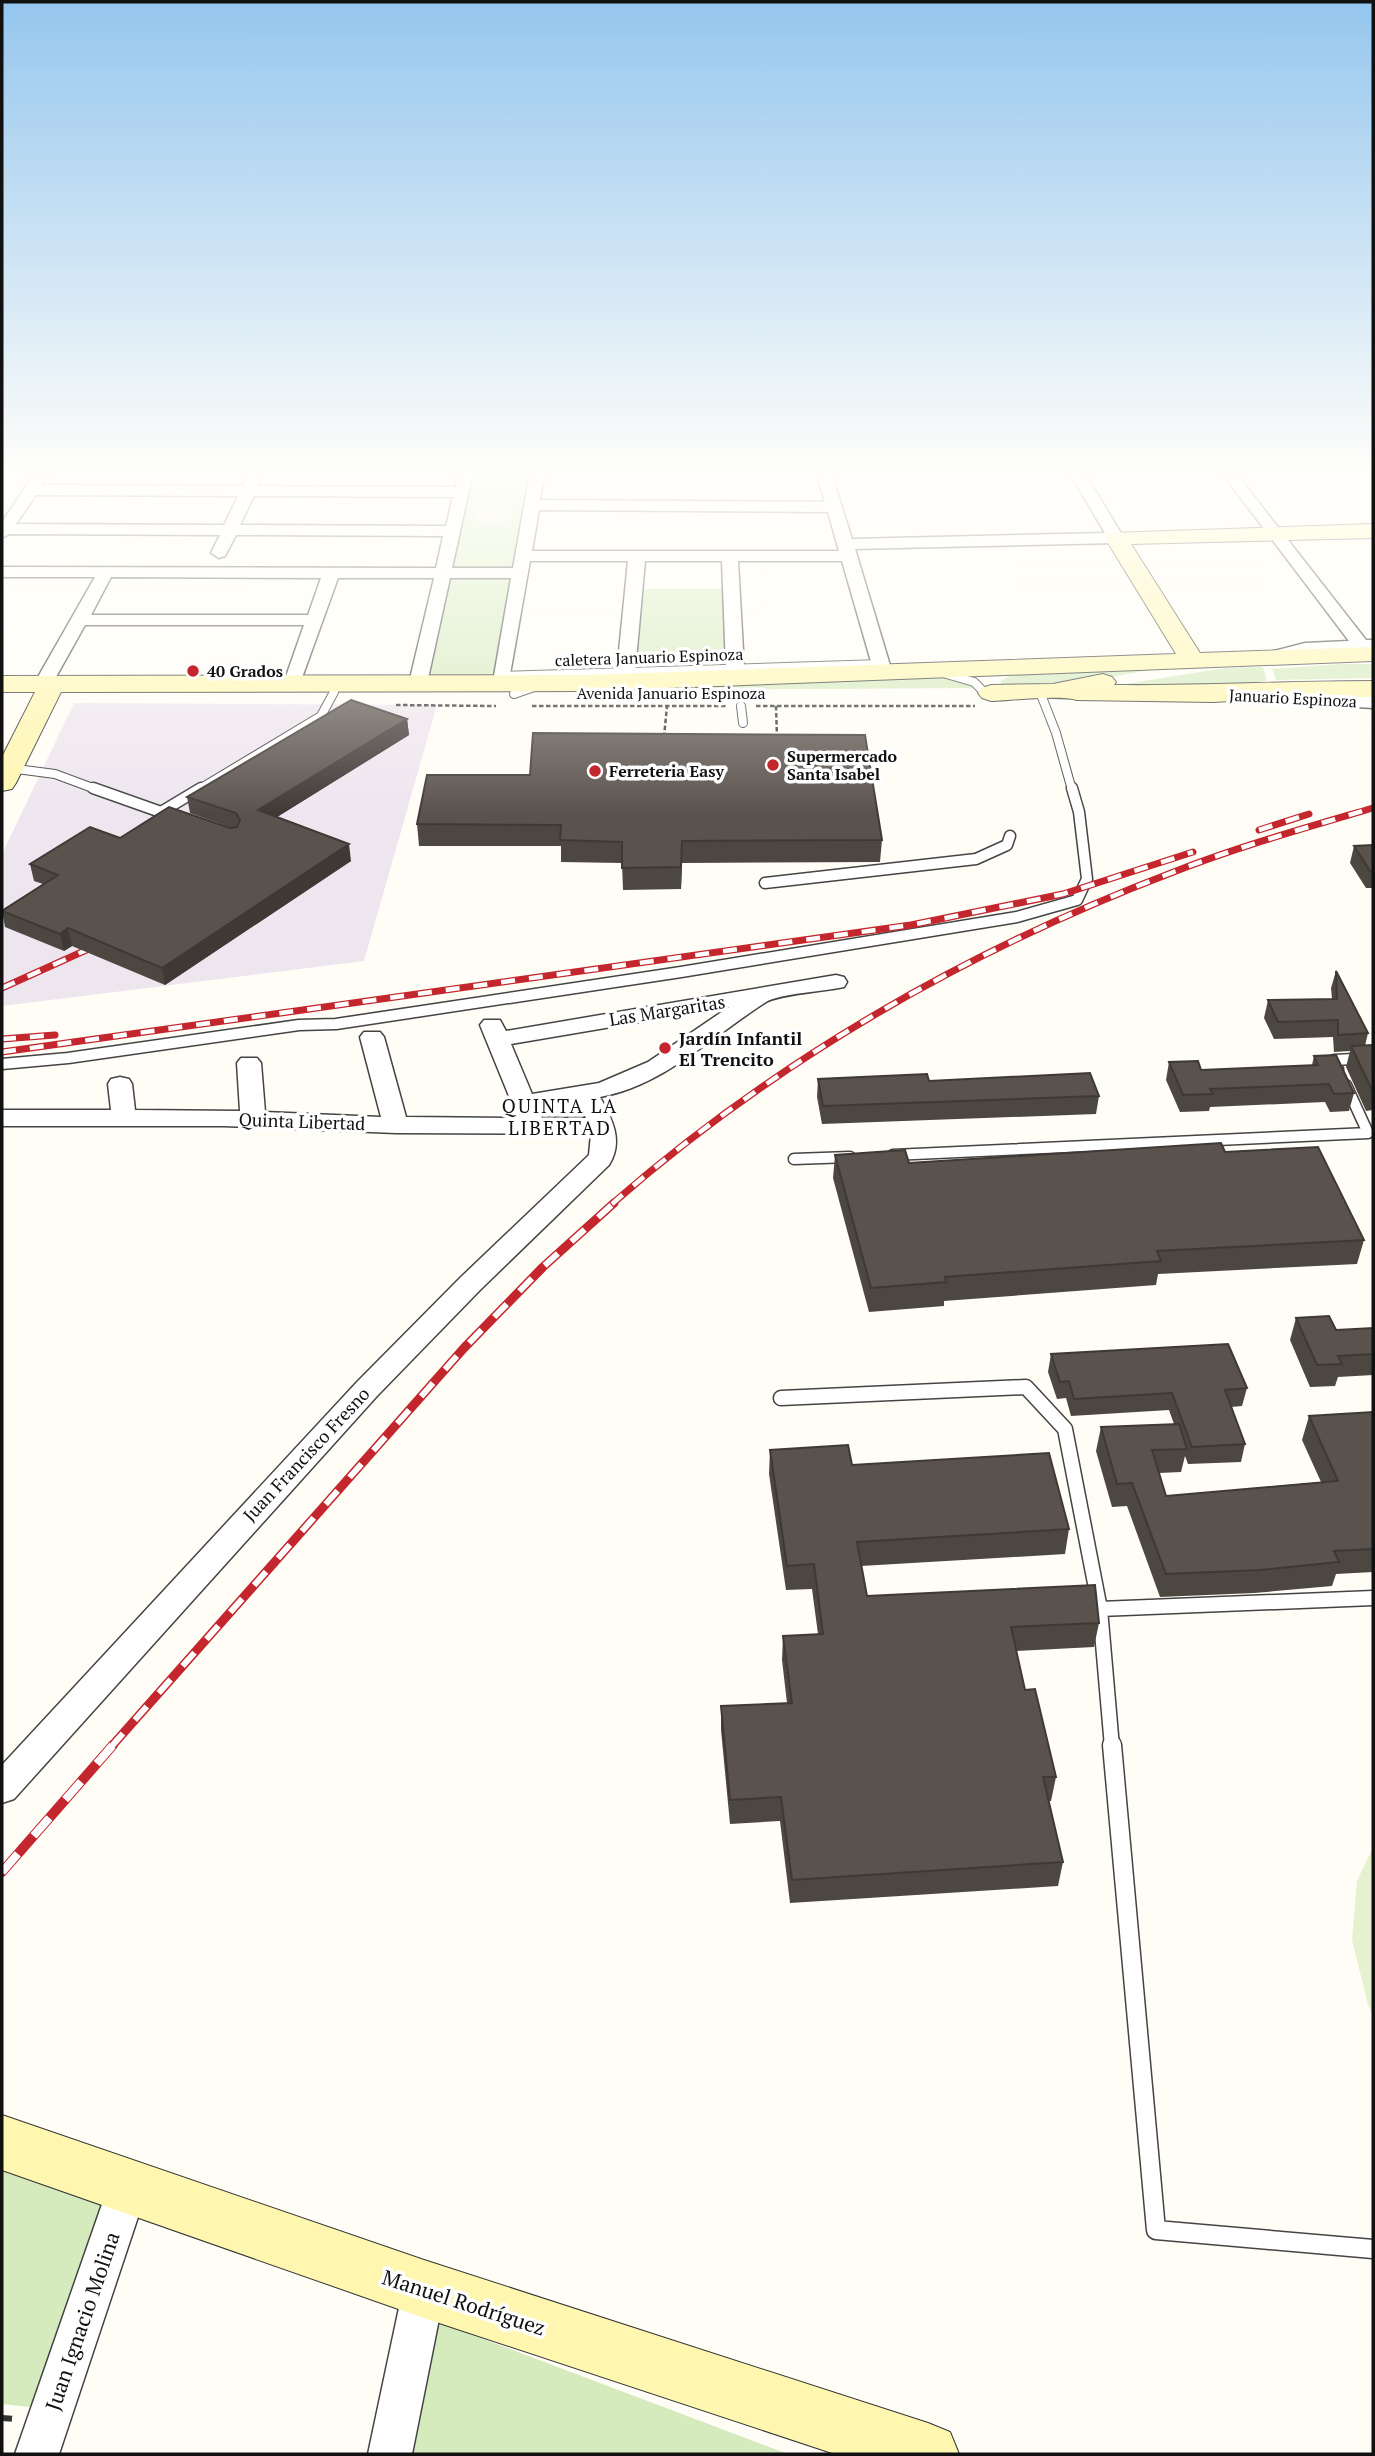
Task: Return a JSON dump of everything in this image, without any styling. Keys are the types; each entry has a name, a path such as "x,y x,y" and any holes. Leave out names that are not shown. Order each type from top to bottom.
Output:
{"main road":[{"path":"1146,587 1192,660"},
{"name":"Avenida Januario Espinoza","path":"2,684 555,684 881,668 933,671 1272,657 1369,648"},
{"name":"Avenida Januario Espinoza","path":"145,684 334,692 508,685 1046,692 1172,669 1192,660"},
{"path":"6,775 47,684"},
{"name":"Januario Espinoza","path":"1046,692 1213,694 1298,689 1373,689"},
{"name":"Manuel Rodríguez","path":"2,2142 424,2289 928,2454"}],"street":[{"path":"47,684 98,587"},
{"path":"293,682 326,587"},
{"path":"418,683 439,587"},
{"path":"508,685 519,587"},
{"path":"626,671 634,587"},
{"path":"731,587 735,668"},
{"path":"857,587 881,668"},
{"path":"1319,587 1369,648"},
{"path":"79,620 315,620"},
{"name":"Januario Espinoza","path":"1213,694 1373,703"},
{"name":"Las Margaritas","path":"524,1103 495,1032 836,982"},
{"path":"533,1126 524,1103 605,1089 656,1067 763,994"},
{"path":"372,1037 396,1125"},
{"path":"249,1063 253,1119"},
{"path":"120,1084 124,1118"},
{"path":"585,1092 602,1126"},
{"name":"Quinta Libertad","path":"2,1118 253,1119 396,1125 602,1126"},
{"name":"Juan Francisco Fresno","path":"2,1788 392,1362 600,1159 606,1142 602,1126"},
{"name":"Juan Ignacio Molina","path":"37,2454 128,2187"},
{"path":"390,2454 424,2289"}],"lane":[{"name":"caletera Januario Espinoza","path":"508,685 626,671 881,668"},
{"path":"933,671 969,679 985,693"},
{"path":"508,685 555,684"},
{"path":"161,811 321,716 334,692"},
{"path":"2,1063 68,1058 299,1025 336,1024 667,974 1017,917 1076,900 1087,879 1079,812 1046,692"},
{"path":"741,706 743,723"},
{"path":"6,775 55,774 186,820"},
{"path":"765,883 976,859 1007,845 1010,836"},
{"path":"878,1156 1368,1133 1334,1060 1373,1058"},
{"path":"794,1159 864,1156"},
{"path":"781,1398 1026,1387 1065,1429 1100,1609 1156,2230 1373,2249"},
{"path":"1100,1609 1373,1598"}],"path":[{"path":"663,744 667,706"},
{"path":"776,706 777,744"}],"shaded area":[{"path":"74,703 437,705 364,961 2,1006 2,854"}],"green space":[{"path":"449,587 509,587 495,676 430,676"},
{"path":"644,589 722,589 726,665 635,664"},
{"path":"1373,664 1373,678 1276,680 1272,669"},
{"path":"1178,665 1083,682 1000,688 1001,681 1011,675 1029,672"},
{"path":"1263,667 1267,681 1220,687 1094,689 1225,668"},
{"path":"936,675 961,680 975,688 620,690"},
{"path":"1373,1847 1373,2015 1368,2005 1352,1940 1357,1881"},
{"path":"2,2167 113,2200 39,2408 2,2404"},
{"path":"433,2320 788,2454 410,2454"}],"building":[{"path":"351,700 407,719 258,810 349,844 162,968 68,928 60,934 2,911 58,875 30,864 90,827 120,838 169,807 230,828 237,827 240,820 236,813 187,797"},
{"path":"533,733 865,735 882,840 682,841 681,867 622,868 622,842 560,840 561,825 417,824 427,775 530,775"},
{"path":"1373,845 1373,871 1370,871 1354,846"},
{"path":"1336,971 1368,1033 1338,1035 1338,1020 1278,1022 1268,1000 1337,999"},
{"path":"1373,1045 1373,1090 1372,1090 1351,1046"},
{"path":"1336,1055 1354,1093 1334,1094 1329,1084 1210,1089 1213,1094 1183,1095 1169,1062 1198,1061 1201,1070 1318,1065 1314,1056"},
{"path":"1090,1073 1099,1096 823,1106 818,1079 927,1074 929,1081"},
{"path":"1221,1143 1225,1152 1318,1147 1364,1240 1157,1251 1161,1261 945,1277 946,1282 871,1288 835,1155 905,1150 909,1163"},
{"path":"1329,1316 1336,1330 1373,1328 1373,1354 1338,1356 1342,1364 1317,1365 1296,1318"},
{"path":"1228,1344 1247,1388 1225,1390 1245,1444 1192,1447 1172,1393 1074,1399 1069,1381 1060,1382 1051,1354"},
{"path":"1373,1412 1373,1549 1334,1551 1339,1562 1260,1570 1166,1574 1132,1483 1117,1484 1101,1427 1179,1424 1187,1449 1152,1450 1166,1496 1338,1481 1309,1416"},
{"path":"848,1445 852,1465 1049,1453 1069,1529 857,1542 867,1596 1095,1585 1099,1623 1011,1627 1025,1690 1035,1689 1056,1777 1043,1777 1063,1862 792,1880 781,1797 730,1800 721,1706 792,1703 783,1636 823,1634 814,1564 787,1566 770,1450"}],"railway":[{"path":"612,1204 674,1152 807,1057 948,974 1095,903 1171,873 1246,846 1373,808"},
{"path":"1259,830 1309,814"},
{"path":"2,1052 911,925 1063,894 1193,852"},
{"path":"2,988 104,942"},
{"path":"2,1039 55,1035"},
{"path":"111,1747 464,1348 543,1267 614,1203"},
{"path":"2,1872 113,1745"}],"place":[{"name":"40 Grados","path":"193,671"},
{"name":"Supermercado Santa Isabel","path":"773,765"},
{"name":"Ferreteria Easy","path":"595,771"},
{"name":"Jardín Infantil El Trencito","path":"665,1048"}],"district":[{"name":"QUINTA LA LIBERTAD","path":"560,1116"}]}
